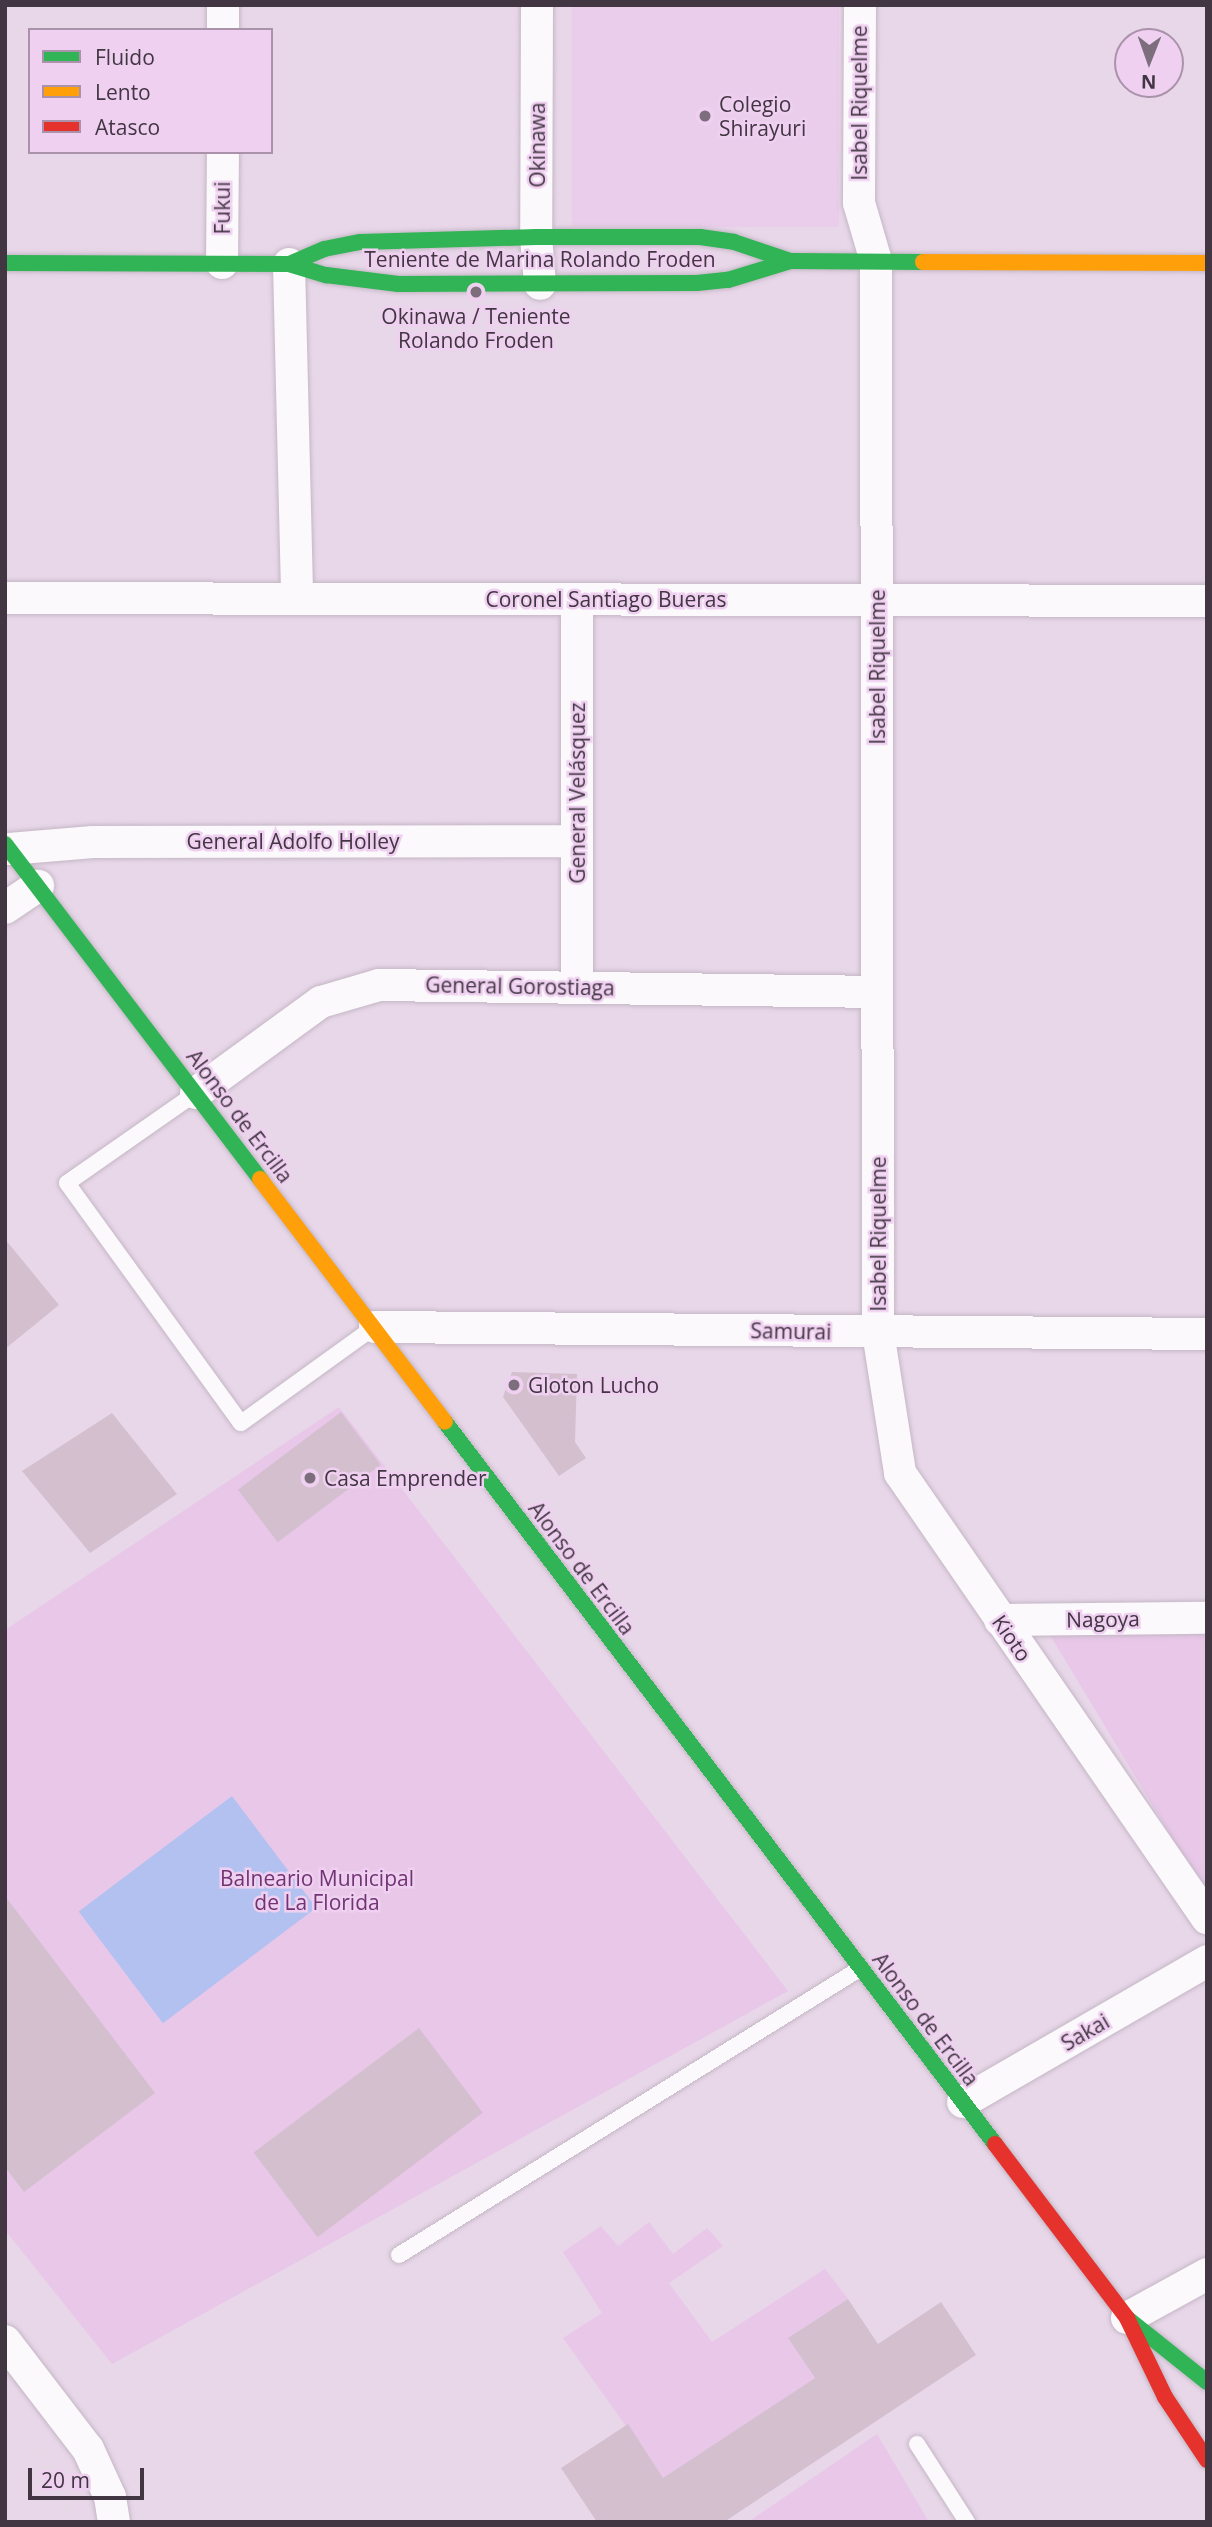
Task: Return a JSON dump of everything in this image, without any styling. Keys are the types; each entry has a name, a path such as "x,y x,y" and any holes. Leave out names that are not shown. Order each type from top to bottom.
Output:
{"street":[{"path":"223,5 223,28"},
{"name":"Okinawa","path":"537,5 536,237 540,284"},
{"name":"Isabel Riquelme","path":"860,5 859,203 876,261 878,1332"},
{"name":"Fukui","path":"222,263 223,154"},
{"name":"Teniente de Marina Rolando Froden","path":"289,264 324,249 360,242 536,237 700,237 734,242 790,261"},
{"name":"Teniente de Marina Rolando Froden","path":"5,263 289,264 326,275 398,285 698,283 728,280 790,261 1207,263"},
{"path":"289,264 297,598"},
{"name":"Coronel Santiago Bueras","path":"5,597 1207,601"},
{"name":"General Velásquez","path":"577,599 577,987"},
{"name":"General Adolfo Holley","path":"7,846 93,842 578,841"},
{"name":"Alonso de Ercilla","path":"7,846 1127,2318 1165,2397 1207,2460"},
{"path":"5,908 38,886"},
{"name":"General Gorostiaga","path":"196,1093 304,1013 358,988 389,985 877,992"},
{"name":"Samurai","path":"375,1327 1207,1334"},
{"name":"Kioto","path":"878,1332 901,1473 1207,1918"},
{"name":"Nagoya","path":"1000,1620 1207,1618"},
{"name":"Sakai","path":"963,2102 1207,1961"},
{"path":"1127,2318 1207,2274"},
{"name":"Alonso de Ercilla","path":"1127,2318 1180,2356 1207,2382"},
{"path":"5,2341 88,2449 100,2472 114,2522"}],"lane":[{"path":"196,1093 68,1183 241,1423 375,1327"},
{"path":"400,2255 861,1968"},
{"path":"917,2444 967,2522"}],"path":[{"path":"37,2443 75,2522"}],"shaded area":[{"name":"Colegio Shirayuri","path":"572,5 839,5 839,227 572,227"}],"green space":[{"name":"Balneario Municipal de La Florida","path":"339,1407 788,1991 112,2364 5,2230 5,1630"},
{"path":"1044,1625 1207,1628 1207,1894 1206,1894"},
{"path":"649,2222 673,2254 707,2228 723,2246 669,2283 712,2342 825,2269 848,2299 788,2338 815,2378 663,2478 563,2338 602,2313 563,2252 601,2226 618,2246"},
{"path":"877,2434 929,2522 748,2522"}],"water":[{"path":"232,1796 316,1908 163,2023 79,1912"}],"building":[{"path":"5,1239 59,1305 5,1349"},
{"path":"512,1372 577,1374 575,1442 586,1458 559,1476 503,1397"},
{"name":"Casa Emprender","path":"341,1412 381,1465 278,1542 238,1490"},
{"path":"112,1413 177,1494 90,1553 22,1471"},
{"path":"5,1896 155,2093 24,2192 5,2167"},
{"path":"419,2028 483,2113 317,2237 254,2153"},
{"path":"848,2299 878,2344 941,2302 976,2355 724,2522 597,2522 561,2468 628,2424 663,2478 815,2378 788,2338"}],"traffic: fast":[{"path":"289,264 324,249 360,242 536,237 700,237 734,242 790,261"},
{"path":"5,263 289,264 326,275 398,284 697,283 728,280 790,261 923,262"},
{"path":"5,844 260,1179"},
{"path":"445,1422 995,2144"},
{"path":"1128,2319 1207,2382"}],"traffic: slow":[{"path":"923,262 1207,263"},
{"path":"260,1179 445,1422"}],"traffic: jam":[{"path":"995,2144 1127,2318 1165,2397 1207,2460"}],"place":[{"name":"Colegio Shirayuri","path":"705,116"},
{"name":"Okinawa / Teniente Rolando Froden","path":"476,292"},
{"name":"Gloton Lucho","path":"514,1385"},
{"name":"Casa Emprender","path":"310,1478"}]}
